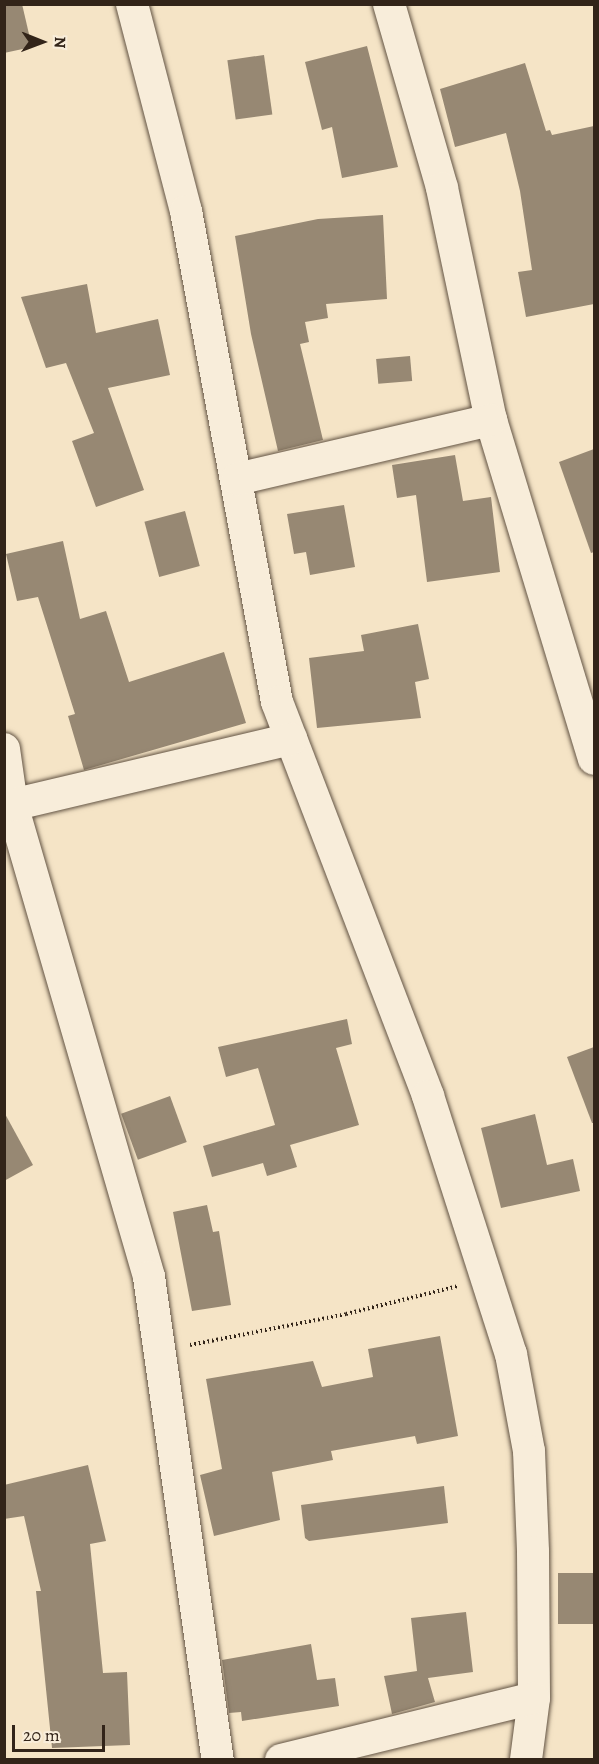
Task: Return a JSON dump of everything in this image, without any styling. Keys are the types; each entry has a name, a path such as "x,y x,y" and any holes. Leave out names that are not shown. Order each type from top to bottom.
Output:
{"street":[{"path":"132,4 186,211 277,702 428,1096 511,1354 529,1451 534,1698 526,1760"},
{"path":"389,4 442,188 491,420 594,759"},
{"path":"237,479 491,420"},
{"path":"12,805 291,739"},
{"path":"4,749 12,805 149,1277 218,1760"},
{"path":"281,1760 534,1698"}],"path":[{"path":"160,1350 346,1314 488,1279"}],"building":[{"path":"4,4 22,4 32,47 4,53"},
{"path":"367,46 398,167 342,178 332,127 322,130 305,62"},
{"path":"264,55 272,114 236,120 227,60"},
{"path":"525,63 546,131 550,130 552,135 594,126 594,304 526,317 518,272 532,270 520,191 506,133 455,147 440,89"},
{"path":"383,215 387,299 326,304 328,318 305,322 309,342 300,344 323,440 278,451 251,334 235,236 318,219"},
{"path":"87,284 96,333 158,319 170,375 108,388 144,490 96,507 72,441 94,433 66,363 46,368 21,297"},
{"path":"410,356 412,381 378,384 376,359"},
{"path":"594,449 594,552 591,553 559,462"},
{"path":"455,455 463,501 491,497 500,572 427,582 416,495 397,498 392,465"},
{"path":"344,505 355,567 310,575 306,552 294,554 287,514"},
{"path":"185,511 200,566 159,577 144,522"},
{"path":"63,541 80,619 106,611 129,682 224,652 246,723 84,770 68,716 75,714 38,597 17,601 6,554"},
{"path":"418,624 429,679 415,682 421,718 317,728 309,658 364,651 361,635"},
{"path":"347,1019 352,1044 336,1048 359,1125 290,1145 297,1167 267,1176 263,1163 212,1177 203,1146 275,1125 258,1068 226,1077 218,1047"},
{"path":"594,1047 594,1123 592,1123 567,1057"},
{"path":"170,1096 187,1142 138,1160 121,1114"},
{"path":"4,1112 33,1165 4,1181"},
{"path":"535,1114 547,1165 573,1159 580,1191 501,1208 481,1128"},
{"path":"207,1205 213,1232 219,1231 231,1305 192,1311 173,1212"},
{"path":"440,1336 458,1436 417,1444 415,1436 331,1451 333,1460 272,1472 280,1520 214,1536 200,1475 222,1469 206,1379 313,1361 322,1387 373,1377 368,1349"},
{"path":"88,1465 106,1541 90,1544 103,1673 127,1672 130,1745 52,1748 36,1591 41,1591 24,1516 4,1519 4,1485"},
{"path":"444,1486 448,1523 309,1541 305,1538 301,1505"},
{"path":"558,1573 594,1573 594,1624 558,1624"},
{"path":"466,1612 473,1672 428,1678 435,1702 392,1714 384,1676 417,1671 411,1618"},
{"path":"311,1644 317,1680 335,1678 339,1706 242,1721 241,1712 229,1713 222,1660"}]}
